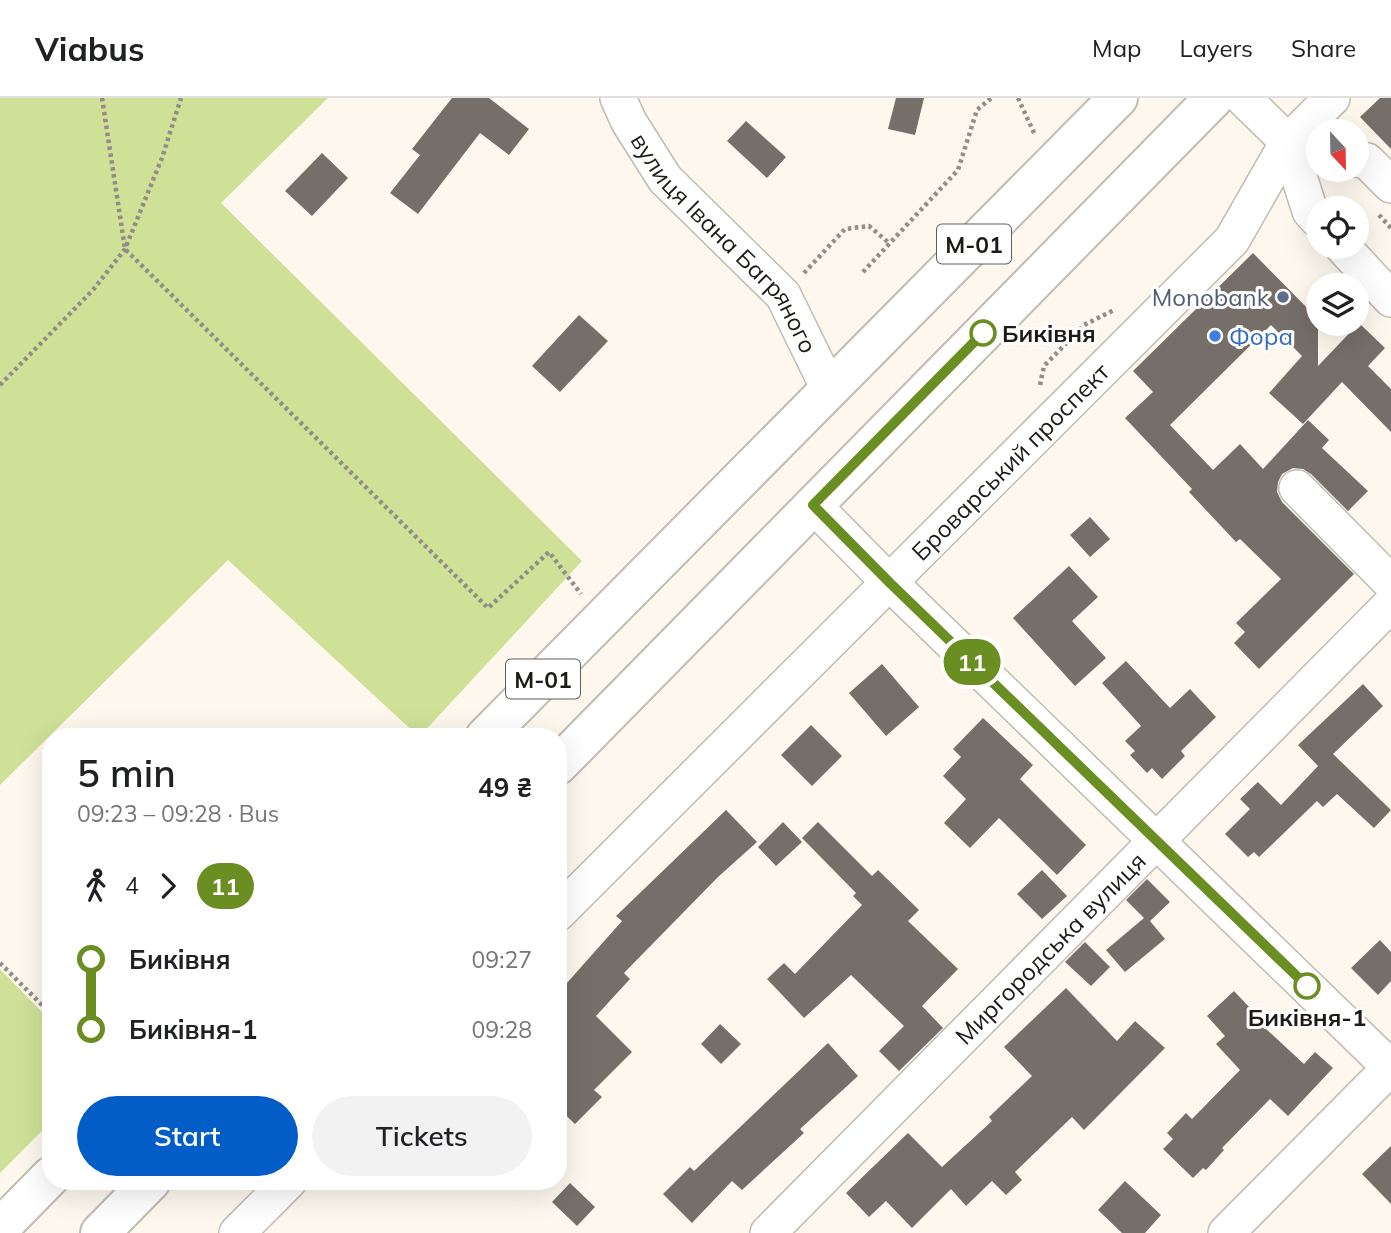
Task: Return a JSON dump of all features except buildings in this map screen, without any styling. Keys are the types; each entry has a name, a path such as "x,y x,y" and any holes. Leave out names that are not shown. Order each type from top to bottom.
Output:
{"highway":[{"name":"М-01","path":"494,728 1118,98"},
{"name":"М-01","path":"567,756 1214,98"},
{"path":"0,1228 42,1185"},
{"path":"100,1233 141,1190"}],"street":[{"name":"вулиця Івана Багряного","path":"618,98 629,122 666,179 783,295 829,389"},
{"path":"1243,98 1303,146 1308,196"},
{"name":"Броварський проспект","path":"567,904 1232,240 1303,146 1332,98"},
{"path":"1369,163 1391,186"},
{"path":"1354,259 1391,299"},
{"path":"1297,488 1391,583"},
{"path":"813,505 890,583 1391,1067 1226,1233"},
{"name":"Миргородська вулиця","path":"768,1233 1391,604"},
{"path":"237,1233 280,1190"}],"path":[{"path":"102,98 125,249 488,608 549,552 600,620"},
{"path":"0,385 93,290 125,249 162,158 181,98"},
{"path":"863,272 958,170 977,110 991,98"},
{"path":"783,295 845,229 869,226 889,243"},
{"path":"0,963 42,1005"}],"green space":[{"path":"0,98 328,98 221,203 582,561 427,728 409,728 228,560 58,728 42,728 42,744 0,785"},
{"path":"0,969 42,1012 42,1131 0,1173"}],"bus line":[{"name":"11","path":"983,333 813,505 890,583 1307,986"}],"place":[{"name":"Monobank","path":"1283,297"},
{"name":"Бикiвня","path":"983,333"},
{"name":"Фора","path":"1215,336"},
{"name":"Бикiвня-1","path":"1307,986"}]}
